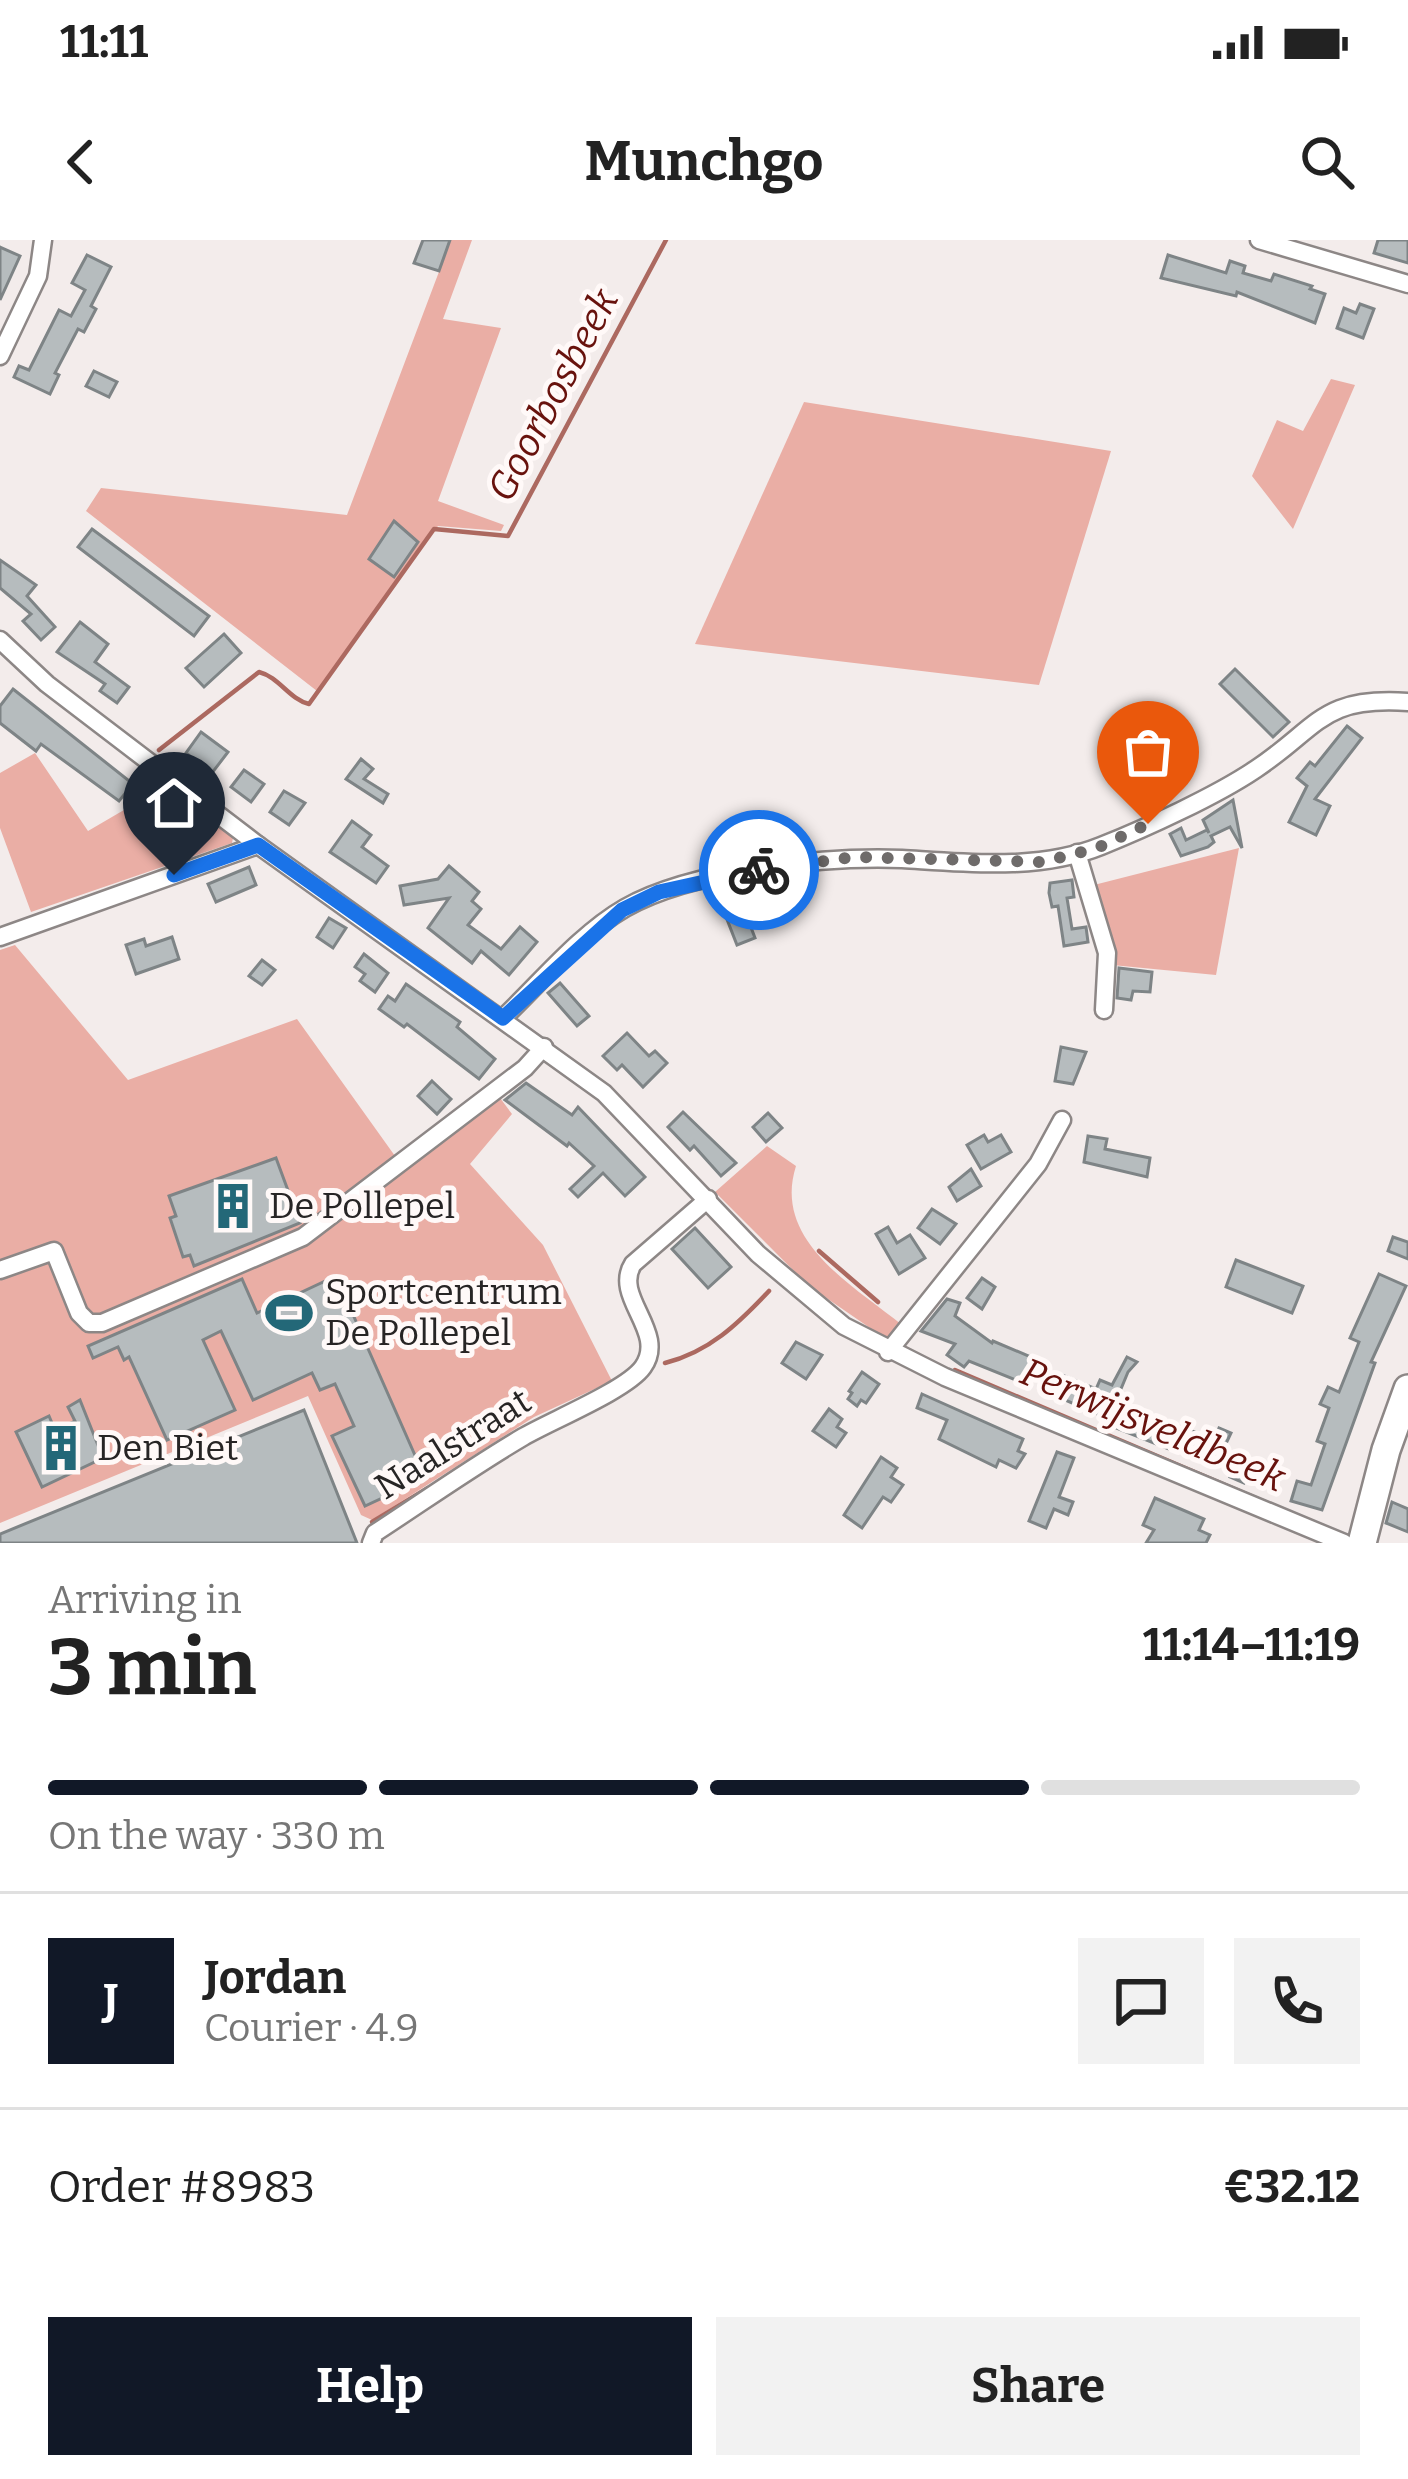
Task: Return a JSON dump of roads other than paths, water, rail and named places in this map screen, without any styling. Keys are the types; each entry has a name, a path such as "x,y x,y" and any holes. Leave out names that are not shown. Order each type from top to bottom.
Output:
{"main road":[{"path":"1362,1543 1386,1450 1408,1389"}],"street":[{"path":"0,356 38,276 43,240"},
{"path":"1258,240 1408,284"},
{"path":"0,640 47,684 258,845 604,1093 803,1295 844,1326 888,1352 1344,1543"},
{"path":"503,1018 622,910 659,892 776,866 854,857 1043,862 1148,824 1257,769 1298,733 1341,706 1378,700 1408,702"},
{"path":"0,937 258,845"},
{"path":"1077,853 1107,953 1104,1010"},
{"path":"0,1270 54,1251 79,1313 89,1323 102,1323 303,1237 525,1068 544,1047"},
{"path":"888,1352 1038,1164 1062,1120"},
{"name":"Naalstraat","path":"371,1543 375,1533 536,1430 630,1379 645,1365 649,1344 626,1286 626,1274 707,1199"}],"waterway":[{"name":"Goorbosbeek","path":"159,750 259,672 309,704 434,529 508,536 666,240"},
{"name":"Perwijsveldbeek","path":"819,1251 878,1302"},
{"name":"Perwijsveldbeek","path":"665,1363 722,1335 769,1291"},
{"name":"Perwijsveldbeek","path":"955,1370 1286,1511"},
{"name":"Perwijsveldbeek","path":"372,1522 428,1488"}],"place":[{"name":"De Pollepel","path":"233,1206"},
{"name":"Sportcentrum De Pollepel","path":"289,1313"},
{"name":"Den Biet","path":"61,1448"}]}
